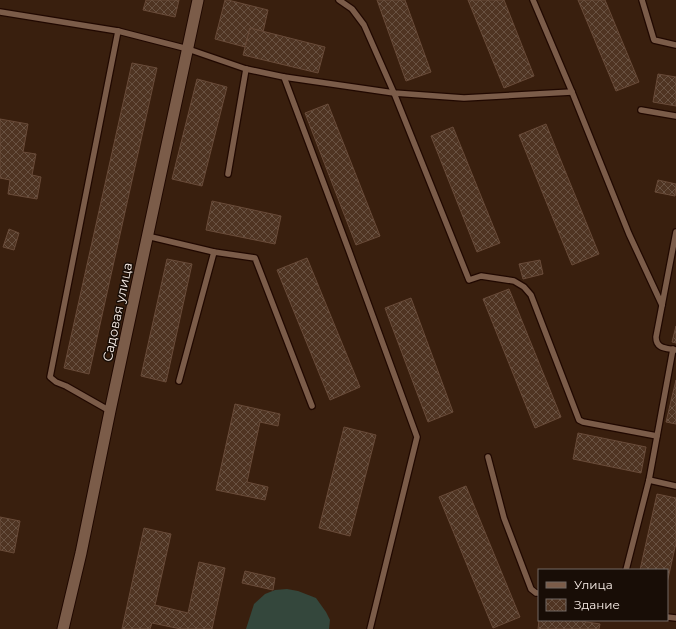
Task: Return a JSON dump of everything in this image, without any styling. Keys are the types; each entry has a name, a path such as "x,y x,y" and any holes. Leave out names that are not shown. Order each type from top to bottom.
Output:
{"street":[{"name":"Садовая улица","path":"63,629 81,553 198,0"}],"lane":[{"path":"339,0 352,9 364,25 394,93 469,280 481,276 514,281 524,286 532,295 579,420 657,436"},
{"path":"533,0 572,92 628,234 662,305"},
{"path":"642,0 654,40 676,45"},
{"path":"0,12 118,31 188,49 246,69 284,77 394,93 464,98 572,92"},
{"path":"110,411 66,386 56,382 50,377 118,31"},
{"path":"228,174 246,69"},
{"path":"284,77 417,438 370,629"},
{"path":"641,110 676,116"},
{"path":"626,569 649,480 675,350 660,346 656,342 656,337 676,232"},
{"path":"147,236 214,252 255,258 312,406"},
{"path":"179,381 214,252"},
{"path":"488,456 504,518 531,589 538,593"},
{"path":"649,480 676,486"}],"green space":[{"path":"287,589 298,591 316,598 330,620 329,629 246,629 254,604 265,594 275,590"}],"building":[{"path":"146,0 179,0 175,17 143,10"},
{"path":"225,0 268,10 263,32 250,28 245,47 215,39"},
{"path":"377,0 405,0 431,72 406,81"},
{"path":"468,0 504,0 534,76 504,88"},
{"path":"578,0 605,0 639,82 616,91"},
{"path":"250,28 325,47 318,73 243,55"},
{"path":"132,63 157,68 89,374 64,368"},
{"path":"658,74 676,77 676,106 653,102"},
{"path":"197,79 227,87 202,186 172,179"},
{"path":"328,104 380,236 356,245 305,113"},
{"path":"0,119 28,124 23,152 36,154 32,175 41,177 37,199 8,194 10,180 0,178"},
{"path":"546,124 599,254 572,265 519,135"},
{"path":"453,127 500,243 477,252 431,136"},
{"path":"658,180 676,184 675,196 655,192"},
{"path":"212,201 281,216 275,244 206,230"},
{"path":"9,229 19,233 14,250 3,247"},
{"path":"307,258 360,387 330,400 277,270"},
{"path":"167,259 192,264 166,382 141,376"},
{"path":"540,260 543,274 523,279 519,264"},
{"path":"509,289 561,417 535,428 483,299"},
{"path":"411,298 453,412 428,422 385,308"},
{"path":"676,326 676,343 672,342"},
{"path":"676,380 676,424 666,422"},
{"path":"235,404 280,414 278,426 260,422 247,482 268,487 265,500 216,490"},
{"path":"344,427 376,435 350,536 319,528"},
{"path":"578,433 646,447 641,473 573,459"},
{"path":"466,486 520,617 493,628 439,497"},
{"path":"657,494 676,498 676,543 668,579 668,569 640,569"},
{"path":"0,517 20,521 14,553 0,550"},
{"path":"144,528 171,534 155,605 188,613 199,562 225,568 212,629 181,629 152,623 150,629 122,629"},
{"path":"245,571 275,578 273,590 242,583"},
{"path":"539,621 580,621 600,624 599,629 538,629"}]}
